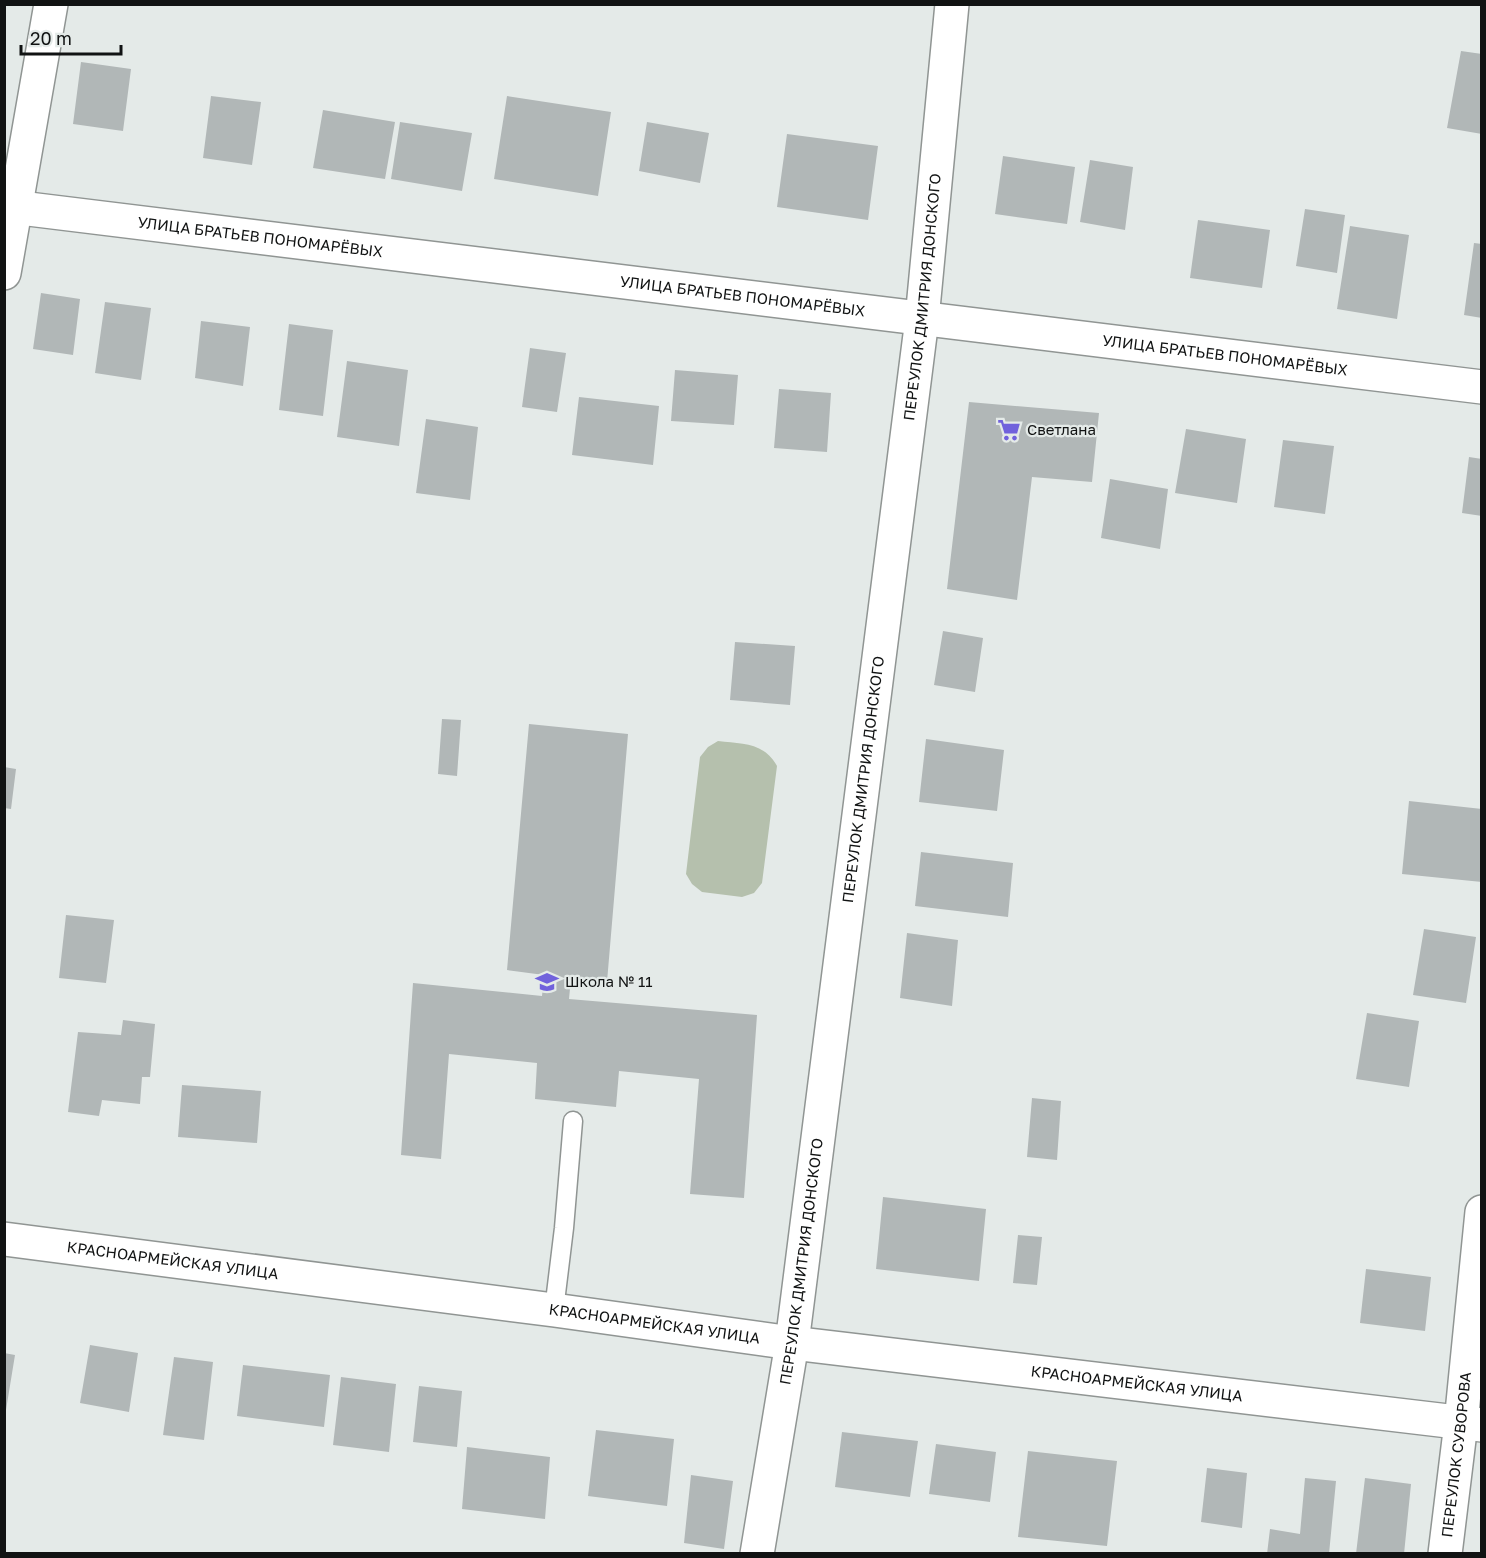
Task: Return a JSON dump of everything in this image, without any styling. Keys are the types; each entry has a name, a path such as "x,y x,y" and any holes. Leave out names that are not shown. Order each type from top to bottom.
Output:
{"street":[{"path":"4,273 10,207 51,4"},
{"name":"ПЕРЕУЛОК ДМИТРИЯ ДОНСКОГО","path":"757,1554 792,1343 922,319 952,4"},
{"name":"УЛИЦА БРАТЬЕВ ПОНОМАРЁВЫХ","path":"10,207 1482,387"},
{"name":"ПЕРЕУЛОК СУВОРОВА","path":"1445,1554 1471,1424 1482,1212"},
{"name":"КРАСНОАРМЕЙСКАЯ УЛИЦА","path":"4,1239 792,1343 1471,1424"}],"lane":[{"path":"554,1310 573,1121"}],"green space":[{"path":"718,741 759,748 772,758 777,766 762,883 754,893 742,897 702,892 692,884 686,874 700,757 708,747"}],"building":[{"path":"1461,51 1482,54 1482,134 1447,128"},
{"path":"81,62 131,69 123,131 73,124"},
{"path":"211,96 261,102 252,165 203,158"},
{"path":"507,96 611,112 598,196 494,179"},
{"path":"323,110 395,122 385,179 313,168"},
{"path":"400,122 472,133 462,191 391,179"},
{"path":"647,122 709,133 700,183 639,171"},
{"path":"787,134 878,146 868,220 777,207"},
{"path":"1003,156 1075,167 1067,224 995,214"},
{"path":"1090,160 1133,167 1125,230 1080,222"},
{"path":"1305,209 1345,215 1337,273 1296,266"},
{"path":"1198,220 1270,230 1262,288 1190,278"},
{"path":"1350,226 1409,235 1397,319 1337,309"},
{"path":"1474,243 1482,244 1482,318 1464,315"},
{"path":"41,293 80,299 73,355 33,349"},
{"path":"105,302 151,308 141,380 95,373"},
{"path":"201,321 250,327 243,386 195,378"},
{"path":"289,324 333,330 323,416 279,410"},
{"path":"530,348 566,353 557,412 522,407"},
{"path":"347,361 408,370 399,446 337,437"},
{"path":"675,370 738,375 734,425 671,421"},
{"path":"779,389 831,393 827,452 774,448"},
{"path":"579,397 659,406 653,465 572,455"},
{"path":"969,402 1099,413 1092,482 1032,477 1017,600 947,589"},
{"path":"426,419 478,427 470,500 416,493"},
{"path":"1186,429 1246,439 1237,503 1175,493"},
{"path":"1283,440 1334,446 1325,514 1274,507"},
{"path":"1469,457 1482,459 1482,516 1462,513"},
{"path":"1110,479 1168,489 1160,549 1101,538"},
{"path":"943,631 983,638 975,692 934,685"},
{"path":"735,642 795,646 790,705 730,700"},
{"path":"442,719 461,720 457,776 438,774"},
{"path":"529,724 628,734 607,982 571,978 569,999 757,1015 744,1198 690,1194 699,1079 619,1071 616,1107 535,1099 537,1063 449,1054 441,1159 401,1155 413,983 542,996 544,975 507,970"},
{"path":"926,739 1004,750 997,811 919,802"},
{"path":"4,767 16,769 11,809 4,808"},
{"path":"1409,801 1482,809 1482,882 1402,874"},
{"path":"921,852 1013,863 1008,917 915,906"},
{"path":"66,915 114,920 106,983 59,978"},
{"path":"1424,929 1476,937 1466,1003 1413,995"},
{"path":"907,933 958,940 952,1006 900,998"},
{"path":"1367,1013 1419,1021 1409,1087 1356,1079"},
{"path":"123,1020 155,1024 150,1077 142,1077 140,1104 102,1100 99,1116 68,1112 78,1032 121,1035"},
{"path":"182,1085 261,1091 257,1143 178,1137"},
{"path":"1032,1098 1061,1101 1057,1160 1027,1157"},
{"path":"883,1197 986,1209 979,1281 876,1269"},
{"path":"1018,1235 1042,1237 1037,1285 1013,1283"},
{"path":"1366,1269 1431,1277 1425,1331 1360,1323"},
{"path":"90,1345 138,1353 129,1412 80,1403"},
{"path":"4,1353 15,1355 6,1410 4,1410"},
{"path":"174,1357 213,1362 204,1440 163,1435"},
{"path":"243,1365 330,1375 324,1427 237,1416"},
{"path":"341,1377 396,1384 389,1452 333,1445"},
{"path":"419,1386 462,1391 457,1447 413,1442"},
{"path":"596,1430 674,1439 667,1506 588,1496"},
{"path":"842,1432 918,1441 910,1497 835,1487"},
{"path":"936,1444 996,1452 990,1502 929,1494"},
{"path":"467,1447 550,1457 545,1519 462,1509"},
{"path":"1028,1451 1117,1461 1107,1546 1018,1537"},
{"path":"1207,1468 1247,1473 1242,1528 1201,1522"},
{"path":"691,1475 733,1481 724,1549 684,1543"},
{"path":"1305,1478 1336,1481 1329,1554 1267,1554 1270,1529 1300,1534"},
{"path":"1365,1478 1411,1484 1404,1554 1356,1554"}],"place":[{"name":"Светлана","path":"1009,430"},
{"name":"Школа № 11","path":"547,982"}]}
